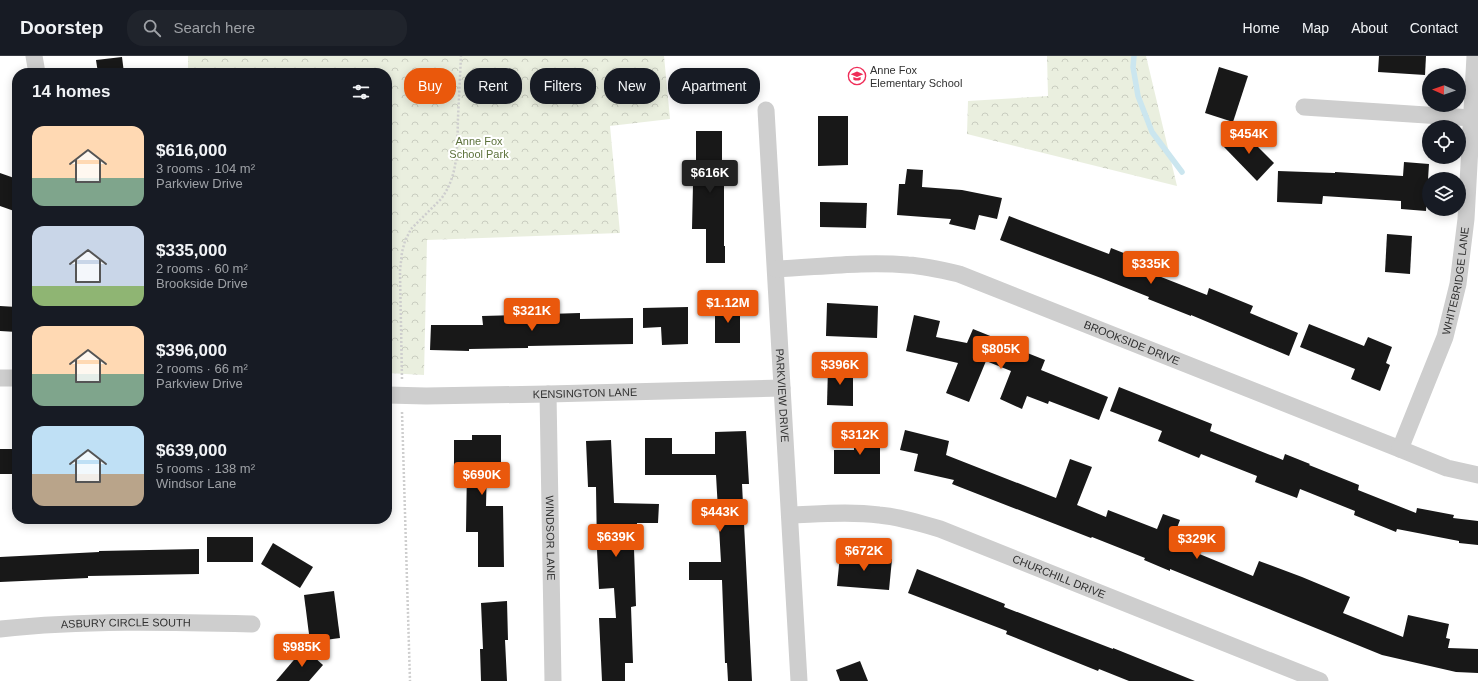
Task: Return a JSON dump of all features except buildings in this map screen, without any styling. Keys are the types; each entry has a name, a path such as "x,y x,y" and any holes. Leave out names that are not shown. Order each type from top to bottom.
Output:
{"street":[{"path":"34,56 36,68"},
{"name":"WHITEBRIDGE LANE","path":"1400,450 1445,337 1458,284 1466,219 1475,56"},
{"path":"1304,107 1472,118"},
{"name":"PARKVIEW DRIVE","path":"766,110 800,681"},
{"name":"BROOKSIDE DRIVE","path":"776,269 887,264 910,265 959,274 1400,450 1447,468 1478,475"},
{"path":"0,378 12,378"},
{"name":"KENSINGTON LANE","path":"392,395 548,394 782,388"},
{"name":"WINDSOR LANE","path":"548,394 553,681"},
{"name":"CHURCHILL DRIVE","path":"790,515 835,513 878,514 940,529 1320,681"},
{"name":"ASBURY CIRCLE SOUTH","path":"0,629 58,624 102,623 157,622 252,624"}],"path":[{"path":"402,372 400,272 402,252 405,241 411,229 445,194 454,174 457,155 461,56"},
{"path":"402,419 410,681"}],"green space":[{"name":"Anne Fox School Park","path":"188,56 664,56 670,119 610,126 620,233 427,240 424,375 392,373 392,68 188,68"},
{"path":"1047,56 1146,56 1177,186 967,134 968,101 1048,96"}],"waterway":[{"path":"1134,56 1133,67 1138,96 1152,132 1182,172"}],"place":[{"name":"Anne Fox Elementary School","path":"857,76"}]}
